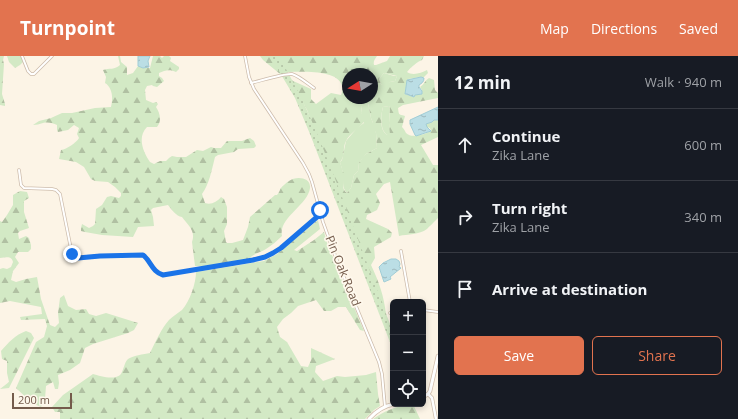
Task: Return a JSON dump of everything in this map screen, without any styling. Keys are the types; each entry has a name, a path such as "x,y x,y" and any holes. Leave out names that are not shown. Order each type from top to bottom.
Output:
{"main road":[{"path":"428,394 438,356"},
{"path":"369,419 377,411 390,405"}],"street":[{"path":"22,56 28,71 31,74 34,74 52,56"},
{"name":"Pin Oak Road","path":"245,56 251,82 256,95 309,174 314,185 336,258 379,362 386,406"},
{"path":"251,82 291,74 295,75 314,88"},
{"path":"19,170 24,188 52,189 56,190 60,194 73,256 78,258 143,255 148,259 156,272 162,275 265,257 281,248 322,214"},
{"path":"401,251 409,299"},
{"path":"426,310 438,312"},
{"path":"428,394 432,398 436,419"}],"green space":[{"path":"0,56 4,56 2,94 5,106 0,105"},
{"path":"7,56 21,56 23,62 15,68 9,62"},
{"path":"118,56 120,56 121,62 127,67 127,75 133,73 138,66 150,68 153,56 160,56 162,58 164,56 169,56 171,58 170,61 179,67 176,72 168,70 159,73 159,76 164,81 157,87 152,85 147,86 145,90 146,100 153,103 156,102 158,104 156,107 160,117 160,122 157,127 147,127 142,135 143,149 150,162 154,164 160,161 166,161 172,156 186,157 197,150 203,151 211,147 221,148 227,141 242,141 250,138 254,141 256,146 254,148 238,149 234,152 215,157 208,182 202,194 205,203 207,204 214,203 221,197 224,199 227,207 227,224 224,231 227,243 243,240 250,217 275,195 277,195 286,183 295,178 302,178 310,184 308,194 304,200 284,223 282,236 266,249 253,255 249,259 208,266 195,266 192,231 182,217 176,214 168,205 153,208 151,210 154,226 138,227 133,237 102,235 81,231 82,224 89,228 95,224 96,209 102,205 107,197 111,196 119,198 121,193 108,182 95,181 91,179 84,167 76,162 59,159 61,150 71,146 79,138 77,134 79,128 74,125 68,130 58,132 57,125 52,123 33,125 39,121 62,113 72,113 95,108 111,107 112,94 110,88 105,83 106,77 103,70 118,67 120,65"},
{"path":"260,56 377,56 374,60 374,65 376,65 387,61 390,56 424,56 422,60 407,72 414,74 427,70 428,73 424,77 408,79 405,94 414,97 414,95 422,90 420,87 429,78 434,80 438,98 403,105 398,108 399,114 405,116 402,127 406,133 412,136 431,131 426,124 434,120 438,120 438,137 421,145 433,165 438,165 438,218 424,231 399,236 390,182 384,184 376,194 380,203 377,210 367,215 366,219 388,229 392,233 391,237 374,247 375,258 371,265 381,289 386,315 307,110 291,80 311,89 311,99 316,104 331,93 341,95 342,90 342,104 362,104 361,113 366,119 348,138 345,144 343,157 340,162 346,176 343,185 344,190 347,193 351,188 354,175 358,171 359,163 363,157 377,148 376,133 373,127 368,104 378,104 378,68 342,68 342,86 334,77 327,74 287,72 280,74","holes":["384,73 397,76 395,81 385,83 383,85 379,79","389,106 390,135 387,135 382,127 381,116 383,107"]},
{"path":"270,56 278,56 303,101 317,133 390,324 390,342 310,134 295,98"},
{"path":"384,73 397,76 395,81 384,86 381,84 379,79"},
{"path":"362,104 368,104 376,133 377,148 366,154 359,163 358,171 354,175 351,188 347,193 343,186 343,173 340,162 342,160 346,141 357,128 364,123 361,113"},
{"path":"389,106 391,136 386,134 383,130 381,120 383,107"},
{"path":"20,191 27,192 29,198 24,201 24,212 29,228 18,233 19,239 26,236 29,238 31,249 28,252 18,252 15,257 19,263 13,271 11,280 16,282 37,277 41,299 50,325 55,327 59,323 58,313 60,298 64,295 68,306 76,310 86,309 89,314 96,316 106,313 138,323 134,330 128,333 85,348 80,363 70,370 58,375 58,389 55,389 53,382 46,386 45,399 41,407 32,403 16,388 36,342 44,337 47,326 45,319 21,320 20,317 42,314 41,307 10,301 0,303 0,269 7,269 11,267 13,262 11,258 0,258 0,221 2,222 13,205 13,195"},
{"path":"318,220 320,229 294,250 297,251 324,232 327,243 364,331 360,330 346,307 338,307 331,311 324,311 316,300 298,306 283,319 277,327 280,337 287,342 301,366 308,367 311,360 311,348 335,359 316,366 315,372 323,381 337,376 345,377 366,375 376,372 380,406 365,419 60,419 60,412 55,412 52,407 63,395 93,374 111,378 118,376 121,374 128,359 150,353 166,324 182,310 188,302 194,286 196,272 264,261 277,254"},
{"path":"26,331 31,333 34,338 9,388 0,389 9,382 7,361 2,359 1,351 15,337"},
{"path":"397,407 414,407 420,419 373,419"}],"water":[{"path":"138,56 150,56 148,61 149,67 143,68 138,66"},
{"path":"421,77 424,78 422,83 419,85 422,94 415,95 414,97 405,94 407,80"},
{"path":"438,107 438,120 434,120 426,124 431,131 416,136 410,124 410,120"},
{"path":"391,259 396,259 399,261 399,267 401,268 390,277 391,279 384,282 379,267"}],"route":[{"path":"72,254 72,256 78,258 140,254 148,259 156,272 160,275 253,260 277,251 322,214 320,210"}]}
